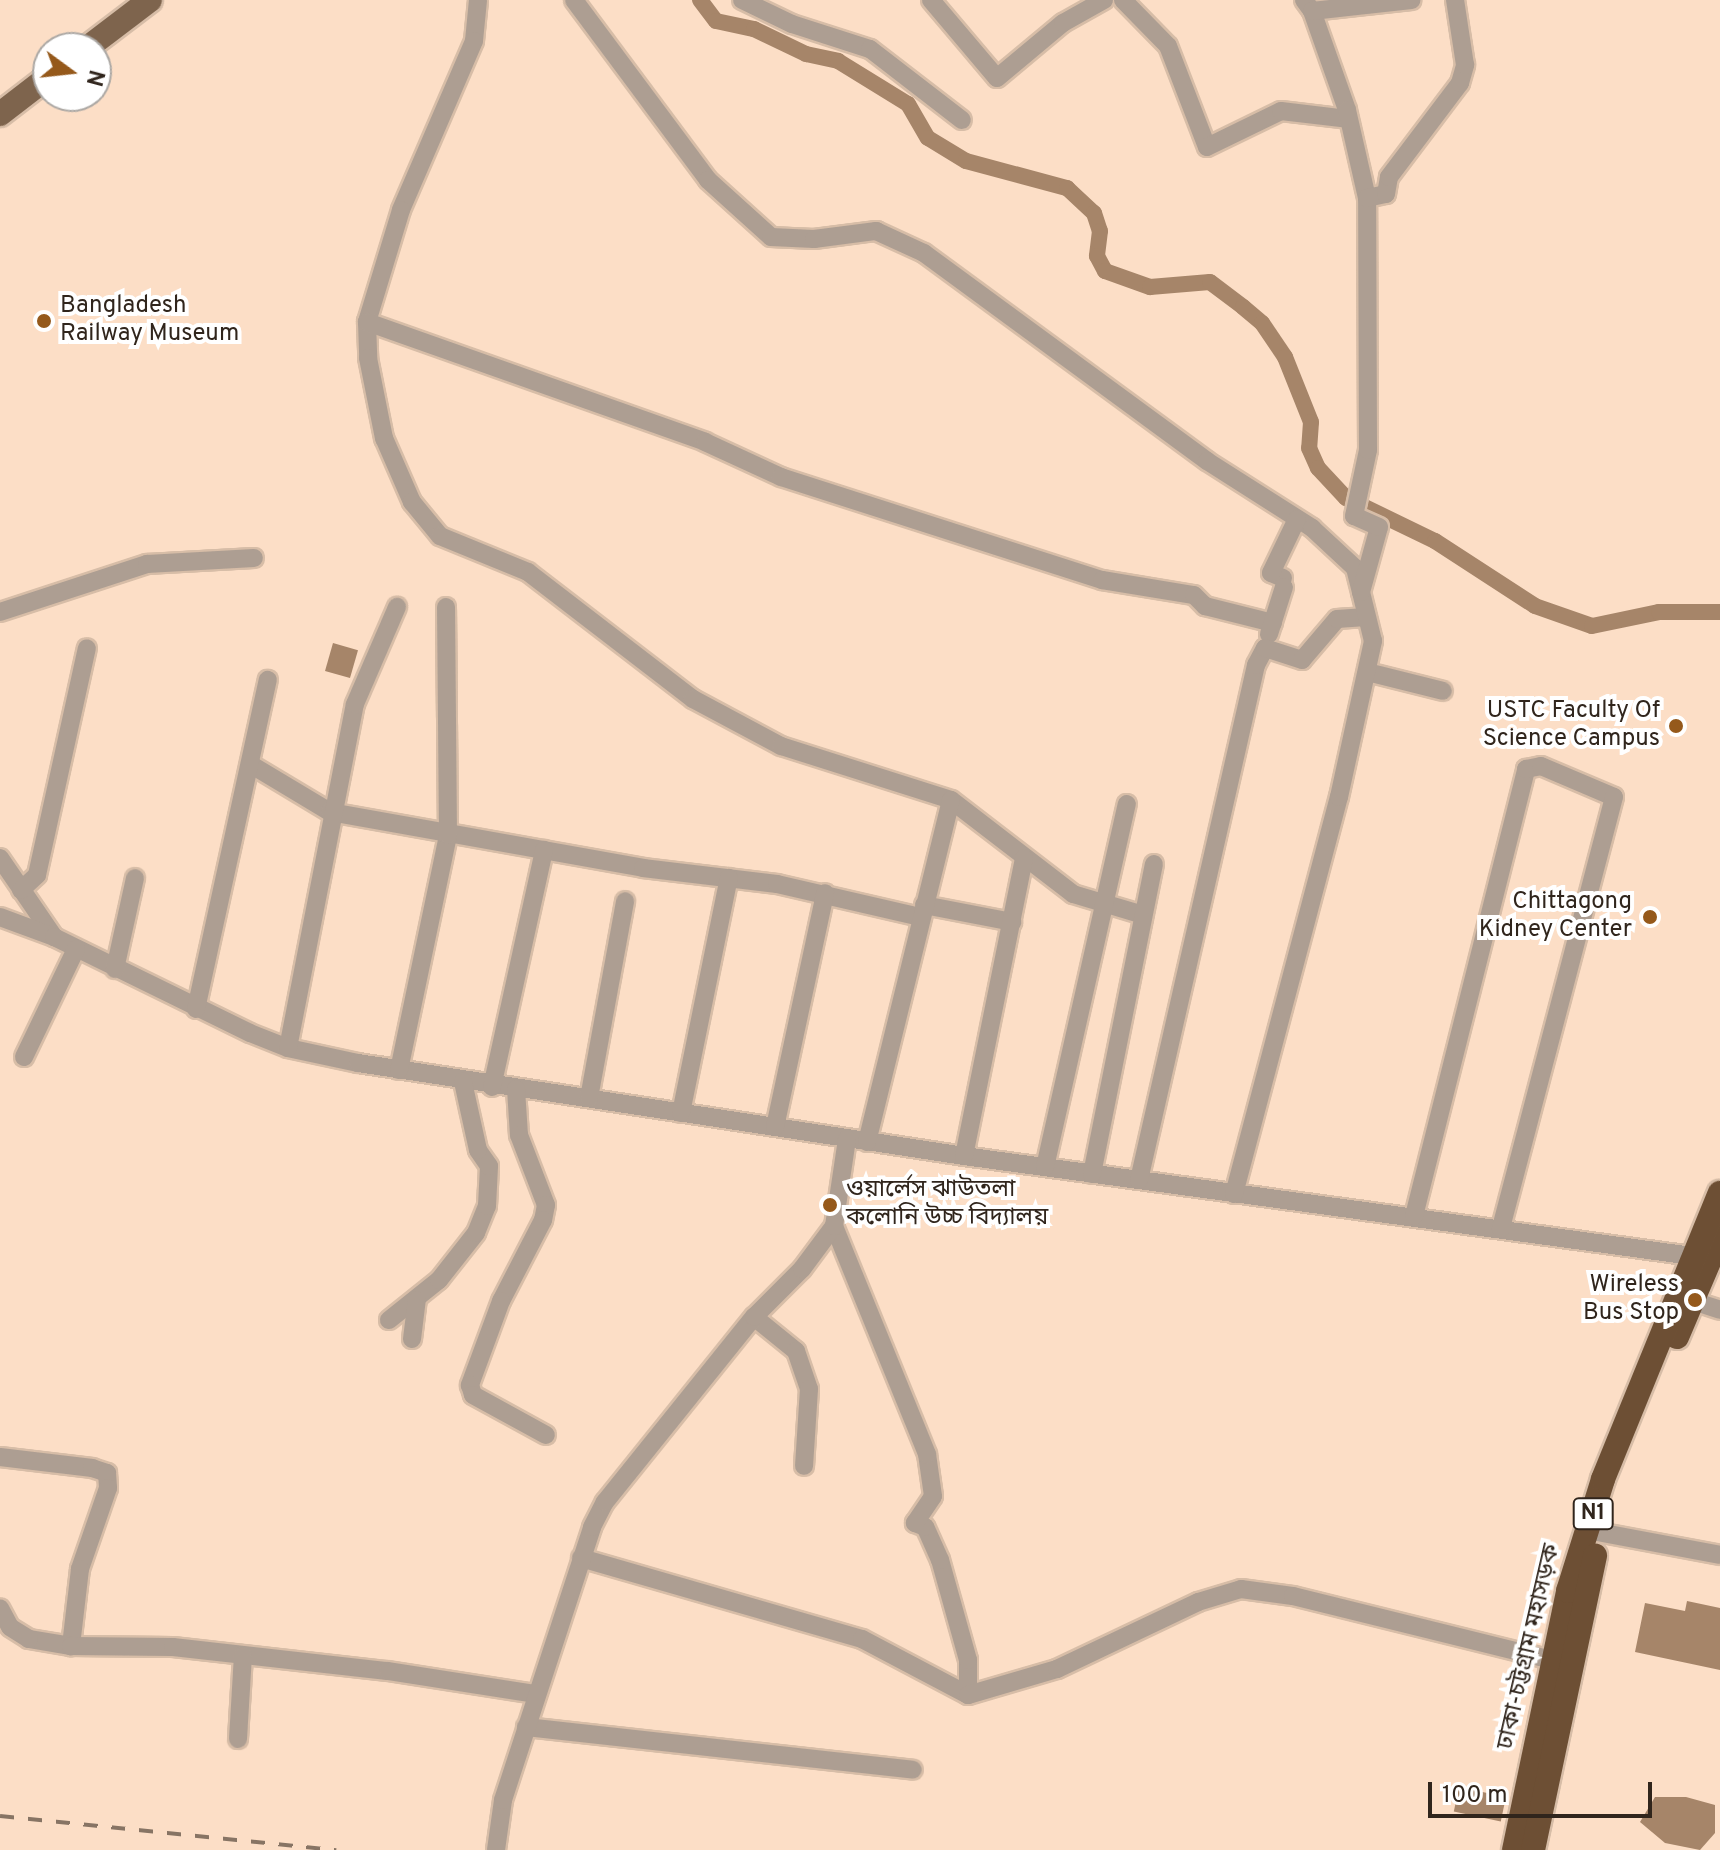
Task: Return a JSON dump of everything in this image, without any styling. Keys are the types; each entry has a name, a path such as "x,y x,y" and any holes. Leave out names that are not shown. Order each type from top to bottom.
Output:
{"highway":[{"name":"ঢাকা-চট্টগ্রাম মহাসড়ক","path":"1514,1850 1594,1531 1692,1256 1720,1193"},
{"name":"ঢাকা-চট্টগ্রাম মহাসড়ক","path":"1594,1531 1720,1236"},
{"name":"ঢাকা-চট্টগ্রাম মহাসড়ক","path":"1533,1850 1561,1663"}],"main road":[{"path":"108,32 150,0"},
{"path":"0,114 32,89"}],"street":[{"path":"478,0 474,41 401,210 367,322 368,358 384,438 412,502 440,536 528,572 693,699 781,746 951,800 1073,894 1105,907 1143,915"},
{"path":"574,0 708,180 771,237 814,239 876,231 924,253 1194,452 1297,519 1342,552 1355,568 1373,641 1234,1194"},
{"path":"742,0 792,24 870,49 962,120"},
{"path":"931,0 997,78 1063,23 1104,0"},
{"path":"1123,0 1168,46 1207,147 1281,111 1348,119"},
{"path":"1361,592 1379,527 1354,516 1363,491 1368,450 1367,198 1348,119 1308,6 1411,0"},
{"path":"1367,198 1386,194 1389,177 1460,83 1465,65 1455,0"},
{"path":"367,322 705,442 781,477 1102,580 1194,595 1205,606 1273,623"},
{"path":"1139,1180 1251,685 1284,583 1271,573 1297,519"},
{"path":"0,612 147,564 254,558"},
{"path":"288,1048 330,812 355,704 397,607"},
{"path":"399,1070 448,835 446,607"},
{"path":"1265,648 1302,660 1337,619 1366,617"},
{"path":"30,928 37,875 87,648"},
{"path":"1367,672 1443,691"},
{"path":"196,1009 268,680"},
{"path":"250,764 330,812 448,835 825,893 922,911 1012,922"},
{"path":"1414,1216 1526,769 1541,766 1614,797 1501,1228"},
{"path":"867,1142 951,800"},
{"path":"1045,1167 1127,804"},
{"path":"492,1087 544,850"},
{"path":"0,858 54,937"},
{"path":"964,1156 1024,858"},
{"path":"1092,1174 1154,864"},
{"path":"21,890 37,875"},
{"path":"115,969 135,878"},
{"path":"681,1113 729,878"},
{"path":"775,1127 825,893"},
{"path":"589,1098 625,901"},
{"path":"0,917 54,937 196,1009 288,1048 492,1087 589,1098 964,1156 1692,1256"},
{"path":"24,1057 76,949"},
{"path":"389,1320 417,1300 476,1233 487,1206 489,1166 478,1150 463,1082"},
{"path":"516,1089 519,1135 546,1205 470,1385 473,1395 546,1435"},
{"path":"496,1850 503,1800 535,1694 581,1558 605,1502 754,1317 802,1269 834,1226 847,1139"},
{"path":"834,1226 927,1454 933,1496 915,1523 925,1527 940,1560 968,1660 968,1695"},
{"path":"412,1339 417,1300"},
{"path":"1693,1301 1720,1310"},
{"path":"754,1317 796,1351 809,1389 804,1466"},
{"path":"0,1457 107,1473 108,1488 80,1569 71,1646"},
{"path":"1594,1531 1720,1555"},
{"path":"581,1558 862,1639 968,1695 1057,1669 1198,1602 1241,1589 1293,1596 1561,1663"},
{"path":"0,1608 10,1627 29,1639 71,1646 173,1647 535,1694"},
{"path":"238,1739 243,1656"},
{"path":"526,1727 913,1770"}],"shaded area":[{"path":"333,643 358,650 350,678 325,671"},
{"path":"1687,1601 1720,1608 1720,1670 1635,1652 1645,1603 1685,1611"},
{"path":"1459,1787 1506,1797 1501,1821 1454,1811"},
{"path":"1655,1797 1686,1797 1715,1805 1715,1833 1700,1850 1665,1843 1640,1822"}],"waterway":[{"path":"700,0 716,21 754,29 806,54 838,61 908,104 928,138 966,161 1067,188 1094,213 1100,231 1097,256 1105,271 1150,287 1210,282 1243,307 1262,323 1285,357 1311,422 1309,448 1318,468 1346,498 1435,541 1535,606 1592,626 1659,612 1720,612"}],"railway":[{"path":"0,1816 336,1850"}],"place":[{"name":"Bangladesh Railway Museum","path":"44,321"},
{"name":"USTC Faculty Of Science Campus","path":"1676,726"},
{"name":"Chittagong Kidney Center","path":"1650,917"},
{"name":"ওয়ার্লেস ঝাউতলা কলোনি উচ্চ বিদ্যালয়","path":"830,1205"},
{"name":"Wireless Bus Stop","path":"1695,1300"}]}
